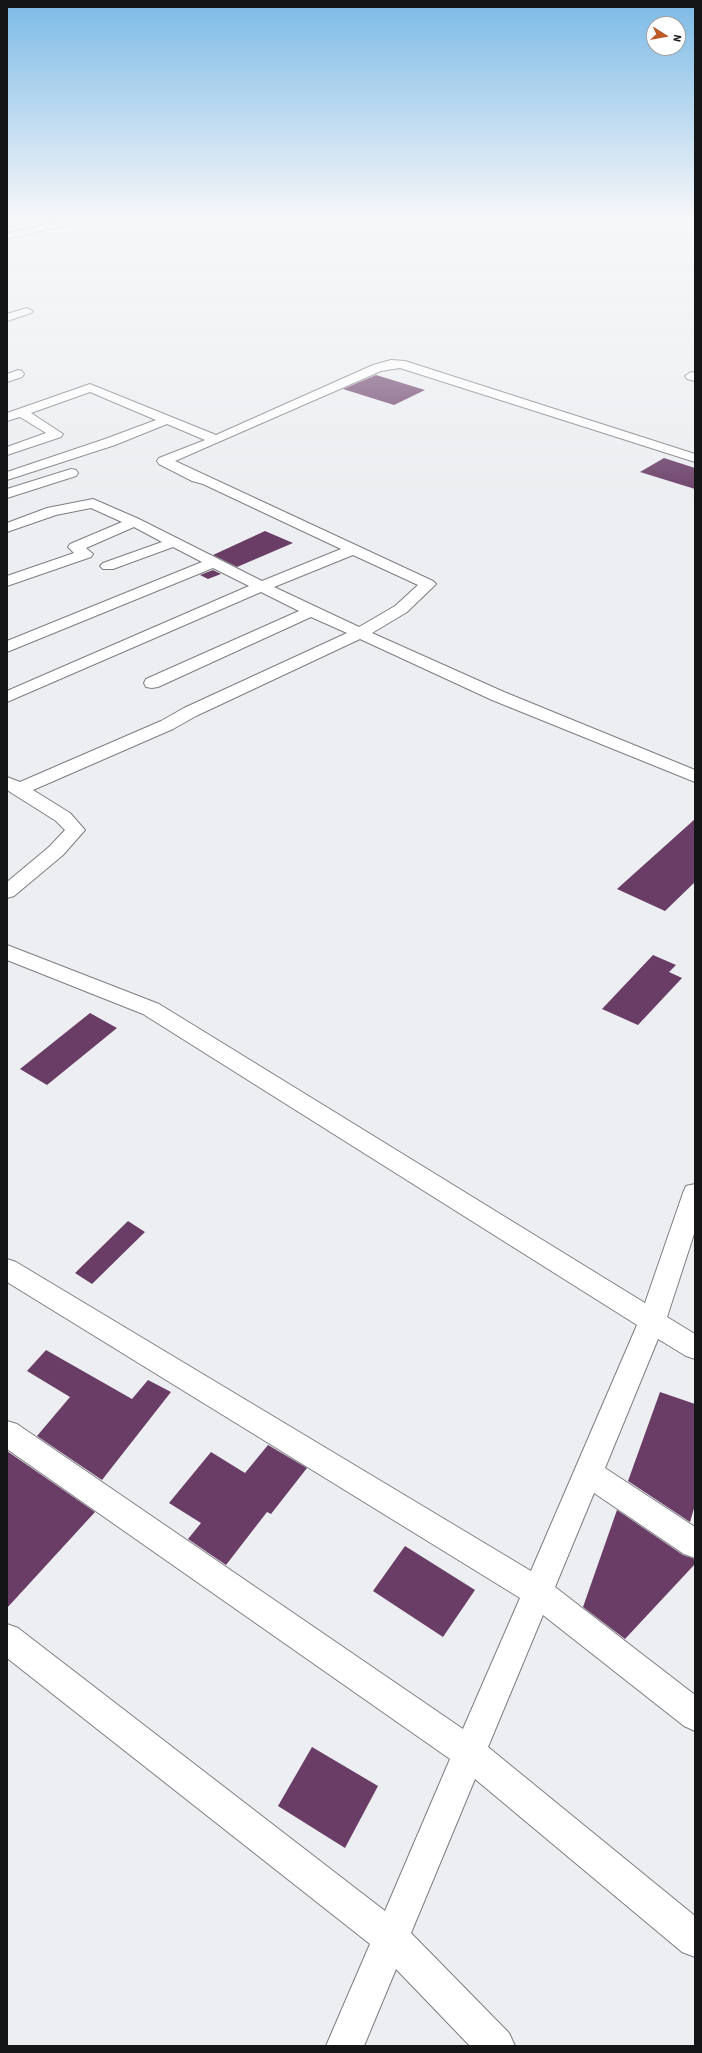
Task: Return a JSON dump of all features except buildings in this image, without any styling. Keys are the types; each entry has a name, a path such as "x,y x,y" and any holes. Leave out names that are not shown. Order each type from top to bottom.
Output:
{"street":[{"path":"7,318 19,314"},
{"path":"14,785 167,725 190,712 360,634 401,609 428,584 197,478 164,461 216,440 377,368 396,364 695,458"},
{"path":"7,417 90,388 216,440"},
{"path":"7,451 56,434 22,412"},
{"path":"7,476 110,442 167,420"},
{"path":"7,494 71,473"},
{"path":"7,482 22,489"},
{"path":"7,528 52,511 92,503 134,522 260,587 360,634 498,696 695,777"},
{"path":"7,581 86,554 75,546 134,522"},
{"path":"108,566 174,542"},
{"path":"7,697 260,587 354,549"},
{"path":"7,647 214,562"},
{"path":"152,683 195,665 311,611"},
{"path":"7,892 56,851 75,830 63,817 14,785"},
{"path":"7,952 151,1009 695,1348"},
{"path":"345,2046 652,1322 690,1224 695,1192"},
{"path":"7,1269 538,1592 695,1715"},
{"path":"7,1433 470,1753 695,1939"},
{"path":"588,1472 695,1544"},
{"path":"7,1639 391,1938 496,2046"}]}
